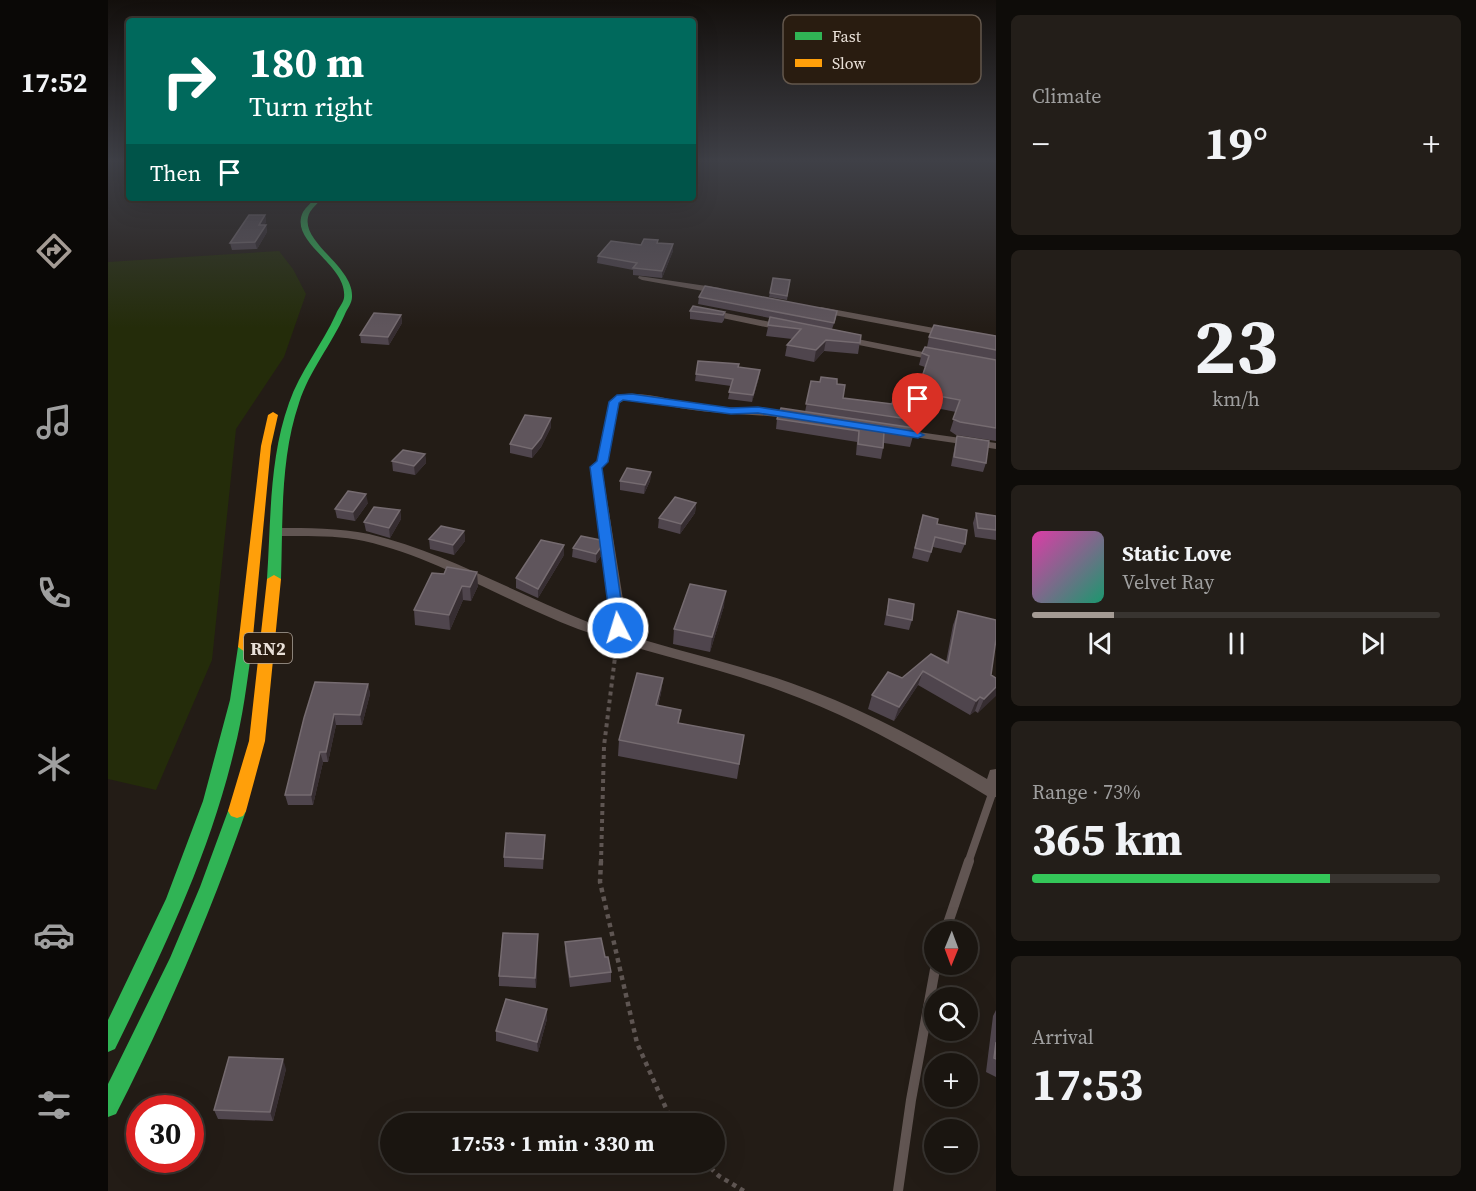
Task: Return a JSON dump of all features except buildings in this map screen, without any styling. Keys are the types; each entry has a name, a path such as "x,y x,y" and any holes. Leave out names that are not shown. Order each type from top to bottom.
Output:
{"highway":[{"name":"RN2","path":"108,1042 177,901 201,842 218,788 241,686 266,446 271,420 285,387 332,307 333,293 327,274 291,231 291,217"},
{"name":"RN2","path":"108,1106 135,1056 212,887 242,797 257,741 265,686 283,445 288,420 304,382 337,326 348,296 340,271 305,233 302,226 303,217"}],"street":[{"path":"642,278 729,293"},
{"path":"808,308 965,337"},
{"path":"694,309 793,329"},
{"path":"836,338 949,359"},
{"path":"617,638 618,612 596,467 602,462 614,402 620,398 632,397 692,407 746,412 758,410 803,417"},
{"path":"886,430 996,446"},
{"path":"278,532 339,533 418,553 523,603 617,638 786,687 828,704 887,730 995,792 996,775"}],"lane":[{"path":"949,921 995,792"},
{"path":"898,1191 934,975"}],"path":[{"path":"617,638 604,746 600,882 637,1043 668,1113"},
{"path":"716,1173 744,1191"}],"green space":[{"path":"279,251 293,269 306,294 284,357 236,429 212,660 156,790 108,779 108,262"}],"traffic: fast":[{"path":"274,579 280,467 288,423 298,391 336,325 348,298 345,282 337,269 308,235 304,224 306,217"},
{"path":"108,1042 176,899 212,801 237,700 245,647"},
{"path":"108,1106 179,961 210,887 237,811"}],"traffic: slow":[{"path":"245,647 266,446 273,415"},
{"path":"237,811 257,741 274,579"}],"route":[{"path":"618,628 618,612 605,539 596,467 602,462 614,402 620,398 632,397 731,411 758,410 918,435"}]}
